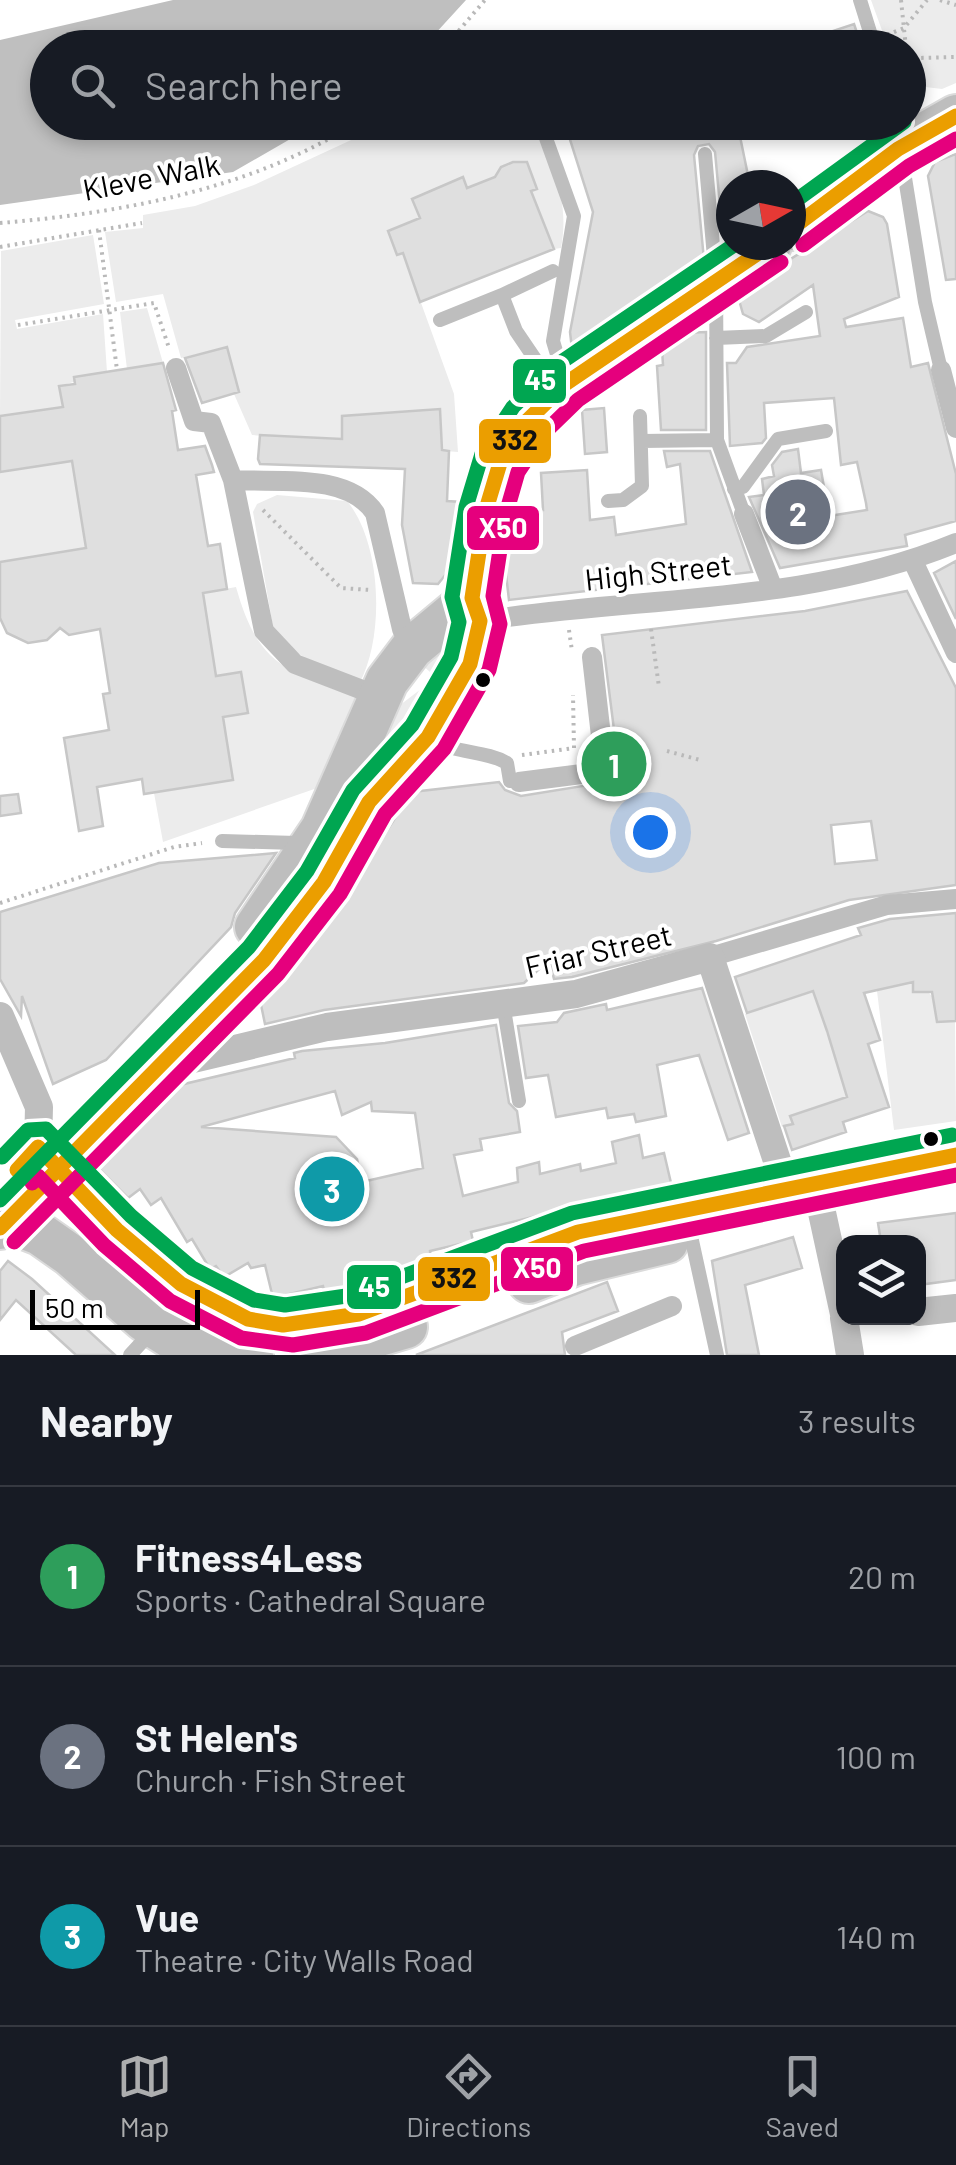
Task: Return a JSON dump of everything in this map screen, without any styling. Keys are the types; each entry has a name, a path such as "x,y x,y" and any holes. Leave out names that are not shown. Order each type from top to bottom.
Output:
{"main road":[{"path":"806,217 907,140"},
{"path":"24,1190 153,1069 294,926 369,802 422,740 470,664 485,513 500,463 528,420 561,387 747,260"},
{"path":"24,1190 265,916 308,850 383,693 476,610"},
{"path":"383,693 412,681 434,686 422,740"},
{"path":"383,693 393,750 422,740"},
{"path":"312,1355 404,1338 576,1264 690,1236 803,1198 956,1155"},
{"path":"24,1190 209,1304 240,1318 280,1326 323,1323 359,1314 578,1232 803,1198 956,1182"},
{"path":"24,1190 40,1234 70,1255 143,1341 177,1341 237,1352"},
{"path":"24,1190 152,1298 237,1352"}],"street":[{"path":"175,366 194,421 211,423 233,480 264,631 295,664 383,693 402,629 374,513 365,498 340,487 233,480"},
{"path":"941,370 956,428"},
{"path":"744,514 773,589"},
{"name":"High Street","path":"476,610 567,611 773,589 913,561 956,543"},
{"path":"913,561 956,654"},
{"path":"514,782 605,771 598,709 582,659"},
{"name":"Friar Street","path":"153,1069 327,1027 486,1002 576,994 888,905 956,899"},
{"path":"710,958 836,1285"},
{"path":"218,1004 216,1019 222,1032 250,1045"},
{"path":"0,1016 38,1107 24,1190"},
{"path":"575,1346 672,1306"},
{"path":"926,1311 956,1308"},
{"path":"848,1325 850,1355"}],"lane":[{"path":"860,0 869,30"},
{"path":"547,140 574,216 553,340 561,387"},
{"path":"922,140 941,370"},
{"path":"705,154 716,280 717,440 744,514"},
{"path":"440,320 553,271"},
{"path":"502,295 516,332 561,387"},
{"path":"716,338 766,336 806,312"},
{"path":"608,500 623,500 642,486 640,416"},
{"path":"734,489 743,487 778,439 826,431"},
{"path":"642,441 717,440"},
{"path":"422,740 454,751 498,758 507,763 514,782"},
{"path":"222,840 296,843 308,850"},
{"path":"486,1002 519,1101"},
{"path":"690,1236 717,1355"}],"path":[{"path":"459,30 485,0"},
{"path":"901,0 901,30"},
{"path":"901,30 927,0"},
{"path":"940,0 956,5"},
{"path":"926,58 956,57"},
{"name":"Kleve Walk","path":"0,223 51,219 239,181 330,140"},
{"path":"0,247 142,223"},
{"path":"99,230 117,370"},
{"path":"18,325 154,303 175,366"},
{"path":"259,506 342,588"},
{"path":"567,611 582,659"},
{"path":"651,629 659,687"},
{"path":"498,758 574,748 572,679"},
{"path":"666,751 700,760"},
{"path":"0,902 174,847 222,840"}],"shaded area":[{"path":"173,0 466,0 439,30 43,30"},
{"path":"871,0 956,0 956,83 942,89 926,87 926,30 882,30"},
{"path":"30,33 30,140 289,140 233,172 0,205 0,40"},
{"path":"351,140 539,140 558,183 563,231 561,248 554,249 538,209 506,200 537,188 528,163 506,166 495,177 467,188 462,177 413,198 420,218 389,232 396,254 403,253 454,394 458,452 252,435 234,394 239,392 227,347 181,358 163,294 116,302 105,232 143,228 143,215 195,206 254,185","holes":["439,409 440,432 342,438 343,416"]},
{"path":"93,235 104,304 15,320 17,329 103,314 107,372 60,386 68,439 0,416 1,251"},
{"path":"147,308 163,363 127,369 120,312"},
{"path":"72,461 86,548 0,562 0,472"},
{"path":"277,495 347,501 359,519 373,565 376,617 359,684 300,655 273,627 253,512 257,504"},
{"path":"236,587 254,633 277,661 355,697 320,787 163,842 154,793 233,780 223,717 248,712 241,673 216,676 203,593"},
{"path":"458,635 448,688 421,664"},
{"path":"421,689 437,701 399,740 383,732 387,715"},
{"path":"891,952 955,1021 956,1121 894,1130 877,991 901,985"},
{"path":"813,992 835,1028 826,1032 847,1074 840,1077 854,1118 835,1101 791,1116 793,1124 782,1127 745,1014"}],"building":[{"path":"570,140 741,140 747,170 717,170 715,152 709,144 698,146 694,155 704,260 572,349 570,332 593,212"},
{"path":"956,154 956,279 946,280 928,176 935,162"},
{"path":"527,162 537,189 531,191 554,249 420,302 403,253 397,255 388,231 420,218 412,199 463,177 467,188 495,177 501,167"},
{"path":"868,211 883,217 887,224 899,297 844,319 846,327 903,318 911,367 928,363 956,474 956,521 905,535 907,546 780,568 749,497 764,495 762,479 774,476 772,465 782,452 798,449 801,473 821,470 829,516 867,510 857,462 841,465 834,398 764,403 766,438 762,443 730,446 727,363 736,363 747,347 820,336 813,285 759,322 743,314 739,300 789,260 806,260 806,249"},
{"path":"706,332 706,430 661,430 657,366 663,365 662,349 684,333"},
{"path":"227,347 239,392 202,403 185,358"},
{"path":"163,363 176,410 172,411 178,450 205,446 214,472 196,475 208,546 220,544 227,589 203,593 216,676 241,672 248,713 223,717 233,780 144,794 142,779 97,787 103,826 79,831 64,738 109,730 103,694 110,693 100,629 69,635 60,628 47,640 28,643 7,633 0,618 0,562 86,548 72,461 0,472 0,416 63,407 59,386 75,384 74,377"},
{"path":"604,408 607,452 585,454 582,410"},
{"path":"440,409 442,450 449,451 447,501 462,502 451,568 438,584 413,583 402,525 405,469 260,464 258,459 260,435 342,439 342,416"},
{"path":"664,451 710,451 752,572 509,600 504,557 509,518 511,513 543,510 541,473 587,470 590,520 614,517 616,535 686,524 680,464 667,467"},
{"path":"956,561 956,619 934,573"},
{"path":"907,591 956,688 956,885 849,900 716,941 572,977 554,979 549,960 524,983 324,1010 265,1024 260,1000 310,949 412,792 499,782 505,790 521,796 614,781 619,769 602,635 805,611","holes":["871,821 877,860 835,864 831,825"]},
{"path":"18,794 21,813 0,816 0,796"},
{"path":"276,853 235,913 231,927 106,1060 53,1084 22,996 21,1016 0,979 0,912 159,863"},
{"path":"956,913 956,1021 937,1022 932,992 913,992 913,982 864,993 880,1040 868,1044 889,1107 843,1122 846,1132 792,1150 784,1126 793,1124 790,1116 847,1097 827,1031 813,991 747,1013 735,977 861,935 858,928 890,919"},
{"path":"702,988 749,1133 728,1140 699,1055 657,1065 666,1116 636,1122 634,1114 608,1118 606,1108 556,1117 548,1075 526,1078 518,1026 557,1022 564,1013 606,1004 607,1010"},
{"path":"496,1025 509,1103 517,1111 520,1132 480,1139 482,1150 454,1155 463,1196 518,1182 517,1168 539,1162 540,1174 580,1164 581,1171 616,1163 612,1142 639,1135 643,1158 664,1153 671,1183 471,1232 473,1241 430,1251 431,1260 386,1271 387,1277 366,1285 325,1295 323,1286 273,1298 265,1265 251,1268 248,1263 224,1277 216,1266 210,1269 192,1239 187,1242 161,1198 151,1205 140,1189 128,1198 96,1166 180,1085 295,1058 294,1053 302,1051 385,1043","holes":["335,1091 342,1115 371,1102 372,1111 415,1113 423,1168 362,1182 357,1159 336,1137 201,1127"]},
{"path":"956,1213 956,1280 926,1284 926,1235 880,1235 878,1223"},
{"path":"793,1237 802,1268 745,1285 759,1355 727,1355 712,1261"},
{"path":"8,1261 115,1355 76,1355 16,1300 0,1320 0,1271"},
{"path":"607,1282 618,1311 562,1332 565,1355 416,1355"}],"transit line":[{"name":"332","path":"926,133 956,116"},
{"name":"X50","path":"806,243 909,166 956,139"},
{"name":"45","path":"806,193 879,140"},
{"name":"332","path":"806,218 914,140"},
{"name":"45","path":"0,1200 249,947 307,871 353,790 412,725 451,657 459,622 452,597 466,507 482,454 513,407 554,367 716,257"},
{"name":"332","path":"0,1228 264,960 324,882 369,802 428,737 470,664 480,621 472,598 485,513 500,463 528,420 565,384 748,260"},
{"name":"X50","path":"14,1242 278,974 340,894 385,814 444,749 489,670 500,624 493,596 505,517 518,472 544,433 578,400 781,262"},
{"name":"45","path":"2,1157 28,1130 46,1129 131,1216 192,1268 254,1300 285,1305 353,1295 572,1213 952,1135"},
{"name":"332","path":"17,1170 38,1147 117,1230 181,1284 248,1319 283,1325 359,1314 578,1232 956,1155"},
{"name":"X50","path":"32,1183 38,1176 104,1245 170,1301 241,1338 293,1345 366,1333 584,1251 956,1175"}],"place":[{"name":"St Helen's","path":"798,512"},
{"name":"Fitness4Less","path":"614,764"},
{"name":"Vue","path":"332,1189"}]}
